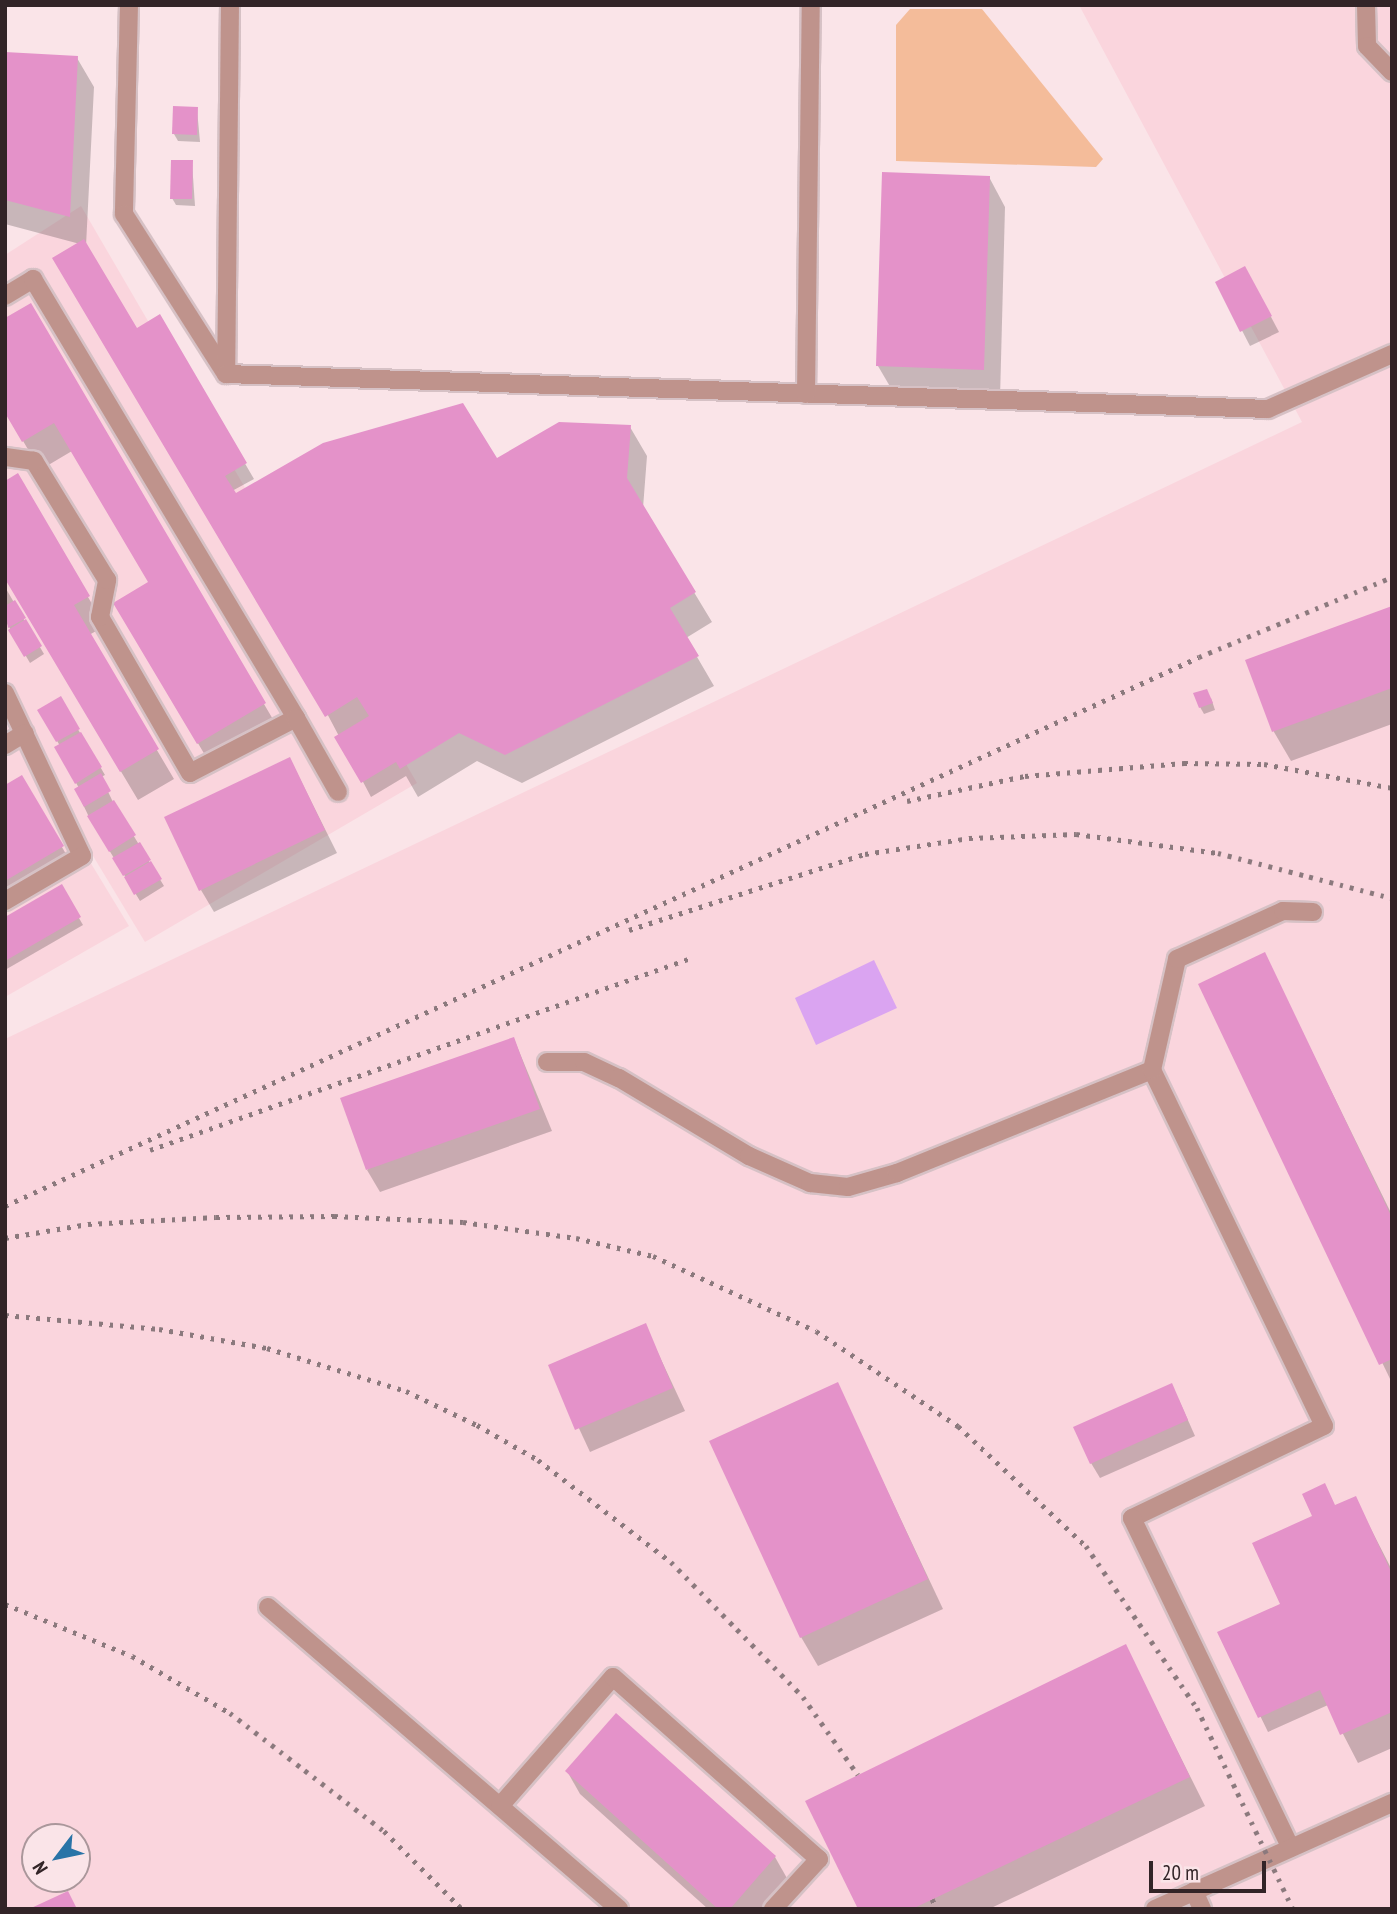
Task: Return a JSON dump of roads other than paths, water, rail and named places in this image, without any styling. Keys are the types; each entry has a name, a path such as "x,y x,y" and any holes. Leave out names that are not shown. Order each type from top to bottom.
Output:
{"lane":[{"path":"129,5 124,214 226,374"},
{"path":"226,374 230,5"},
{"path":"806,394 811,5"},
{"path":"1366,5 1367,46 1392,72"},
{"path":"5,296 33,279 338,792"},
{"path":"226,374 1268,409 1392,354"},
{"path":"5,457 34,461 107,580 100,617 190,773 296,718"},
{"path":"5,693 82,856 5,901"},
{"path":"5,745 24,733"},
{"path":"1291,1848 1132,1518 1324,1426 1152,1070 1177,959 1283,911 1313,912"},
{"path":"547,1062 584,1062 619,1079 748,1156 810,1183 848,1187 897,1173 1152,1070"},
{"path":"268,1607 619,1909"},
{"path":"500,1806 613,1677 819,1859 774,1909"},
{"path":"1155,1909 1392,1803"},
{"path":"1194,1891 1202,1909"}],"railway":[{"path":"5,1206 1199,657 1392,577"},
{"path":"907,801 1025,776 1184,763 1264,764 1392,788"},
{"path":"629,930 865,854 969,838 1076,834 1218,853 1392,898"},
{"path":"150,1150 691,958"},
{"path":"5,1238 88,1224 216,1217 334,1216 463,1222 576,1238 653,1256 816,1331 958,1426 1086,1546 1197,1708 1293,1909"},
{"path":"5,1315 159,1329 267,1348 406,1391 477,1425 538,1460 671,1562 803,1697 858,1775"},
{"path":"5,1604 132,1656 230,1713 384,1831 462,1909"},
{"path":"932,1899 937,1909"}]}
